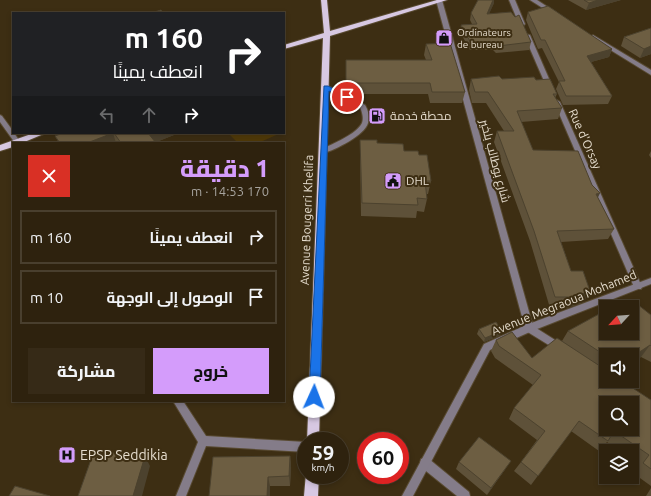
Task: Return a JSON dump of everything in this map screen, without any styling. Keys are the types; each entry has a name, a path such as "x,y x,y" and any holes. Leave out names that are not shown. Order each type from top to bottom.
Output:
{"main road":[{"name":"Avenue Bougerri Khelifa","path":"312,432 326,87 327,33 324,0"},
{"path":"285,47 441,0"},
{"path":"19,142 39,134"},
{"path":"0,148 12,144"},
{"path":"311,496 312,484"}],"street":[{"name":"شارع بوطالب بلخير","path":"441,0 529,328"},
{"name":"Rue d'Orsay","path":"512,0 638,287"},
{"path":"533,0 559,16"},
{"path":"585,32 651,73"},
{"path":"324,151 352,137 365,124 366,115 363,106 326,87"},
{"path":"0,117 15,142"},
{"name":"Avenue Megraoua Mohamed","path":"407,496 487,347 529,328 651,281"},
{"path":"529,328 568,353"},
{"path":"179,402 203,441"},
{"path":"203,441 297,446"},
{"path":"181,496 203,441"},
{"path":"425,463 465,496"}],"shaded area":[{"path":"229,134 279,134 260,142 237,142"}],"building":[{"path":"478,0 493,0 487,14 511,12 515,17 519,15 531,42 498,46 495,42 471,43 461,25 477,24 471,13"},
{"path":"584,0 598,0 589,3"},
{"path":"548,6 612,49 587,56 612,96 566,96 559,81 565,81 545,40 541,40 528,12"},
{"path":"651,28 651,46 644,49 624,37"},
{"path":"450,43 465,92 432,92 430,83 346,83 346,60 432,60 426,44"},
{"path":"499,76 502,79 534,77 536,80 550,79 557,94 553,94 562,108 517,111 533,150 578,151 592,185 600,193 596,194 614,229 557,231 571,271 583,271 590,291 573,297 555,297 534,231 497,131 514,131 488,92 475,92 471,79"},
{"path":"60,134 110,134 90,142 59,142 55,136"},
{"path":"115,134 149,134 155,142 120,142"},
{"name":"DHL","path":"360,140 377,140 377,143 403,144 404,151 418,151 419,155 427,155 431,181 425,181 427,199 417,198 418,205 362,203"},
{"path":"639,306 651,315 651,346 650,345 639,352 639,348 599,348 599,351 568,331 599,314 599,340 639,340"},
{"path":"496,322 502,331 485,338 479,329"},
{"path":"512,332 532,358 557,338 599,365 599,388 633,388 651,400 651,469 643,463 649,455 639,448 639,444 633,444 621,436 639,436 639,396 599,396 599,435 579,421 538,476 521,462 545,431 514,408 541,375 499,346 496,340"},
{"path":"601,436 611,436 608,441"},
{"path":"479,437 511,461 491,488 459,462"},
{"path":"94,451 145,456 133,496 78,496"},
{"path":"290,456 289,476 268,477 267,496 209,496 213,457"},
{"path":"15,486 50,496 9,496"}],"place":[{"name":"Ordinateurs de bureau","path":"444,38"},
{"name":"محطة خدمة","path":"377,116"},
{"name":"DHL","path":"393,181"},
{"name":"EPSP Seddikia","path":"67,455"}],"route":[{"path":"314,397 326,87 347,97"}]}
